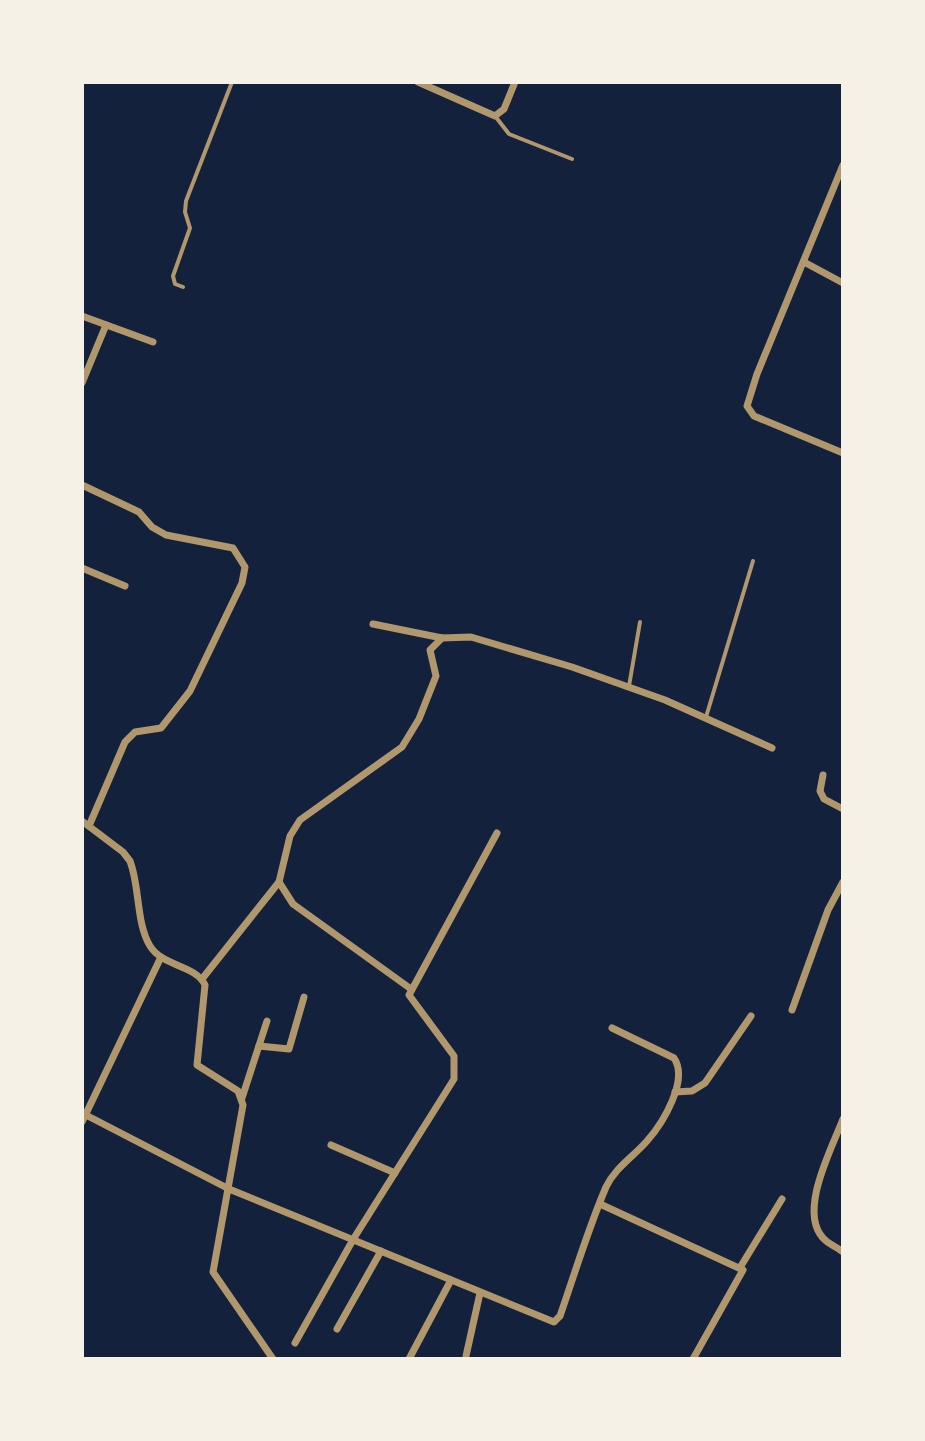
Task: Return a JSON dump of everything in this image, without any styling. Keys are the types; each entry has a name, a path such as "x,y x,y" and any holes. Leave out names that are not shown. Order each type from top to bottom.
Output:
{"street":[{"path":"418,82 495,116 504,109 515,82"},
{"path":"843,165 757,374 747,406 754,416 843,453"},
{"path":"804,262 843,283"},
{"path":"82,316 153,342"},
{"path":"82,383 106,325"},
{"path":"82,485 139,512 152,527 166,535 233,548 245,567 242,583 190,691 161,728 135,732 125,742 86,824 130,861 150,946 161,957 202,979 205,985 197,1065 238,1091 242,1098"},
{"path":"82,568 125,586"},
{"path":"373,624 442,638 471,637 629,686 772,748"},
{"path":"202,979 279,882 290,836 300,820 388,759 410,736 436,676 430,650 442,638"},
{"path":"823,775 820,791 824,799 843,809"},
{"path":"295,1343 354,1238 454,1079 454,1056 412,1001 411,989 497,833"},
{"path":"279,882 281,890 293,904 411,989"},
{"path":"792,1010 828,910 843,882"},
{"path":"161,957 83,1117 229,1189 354,1238 549,1322 558,1321 613,1175 652,1135 675,1092 680,1067 674,1058 612,1028"},
{"path":"259,1046 289,1049 304,997"},
{"path":"675,1092 692,1091 705,1083 751,1016"},
{"path":"267,1021 242,1098 213,1272 273,1359"},
{"path":"843,1119 814,1202 814,1219 821,1237 843,1252"},
{"path":"331,1145 395,1173"},
{"path":"693,1359 741,1278 741,1266 782,1199"},
{"path":"600,1204 741,1266"},
{"path":"337,1329 381,1251"},
{"path":"409,1359 451,1280"},
{"path":"466,1356 480,1293"}],"lane":[{"path":"183,287 175,284 173,276 190,228 185,205 232,82"},
{"path":"495,116 509,134 572,159"},
{"path":"706,717 753,561"},
{"path":"629,686 640,622"}]}
